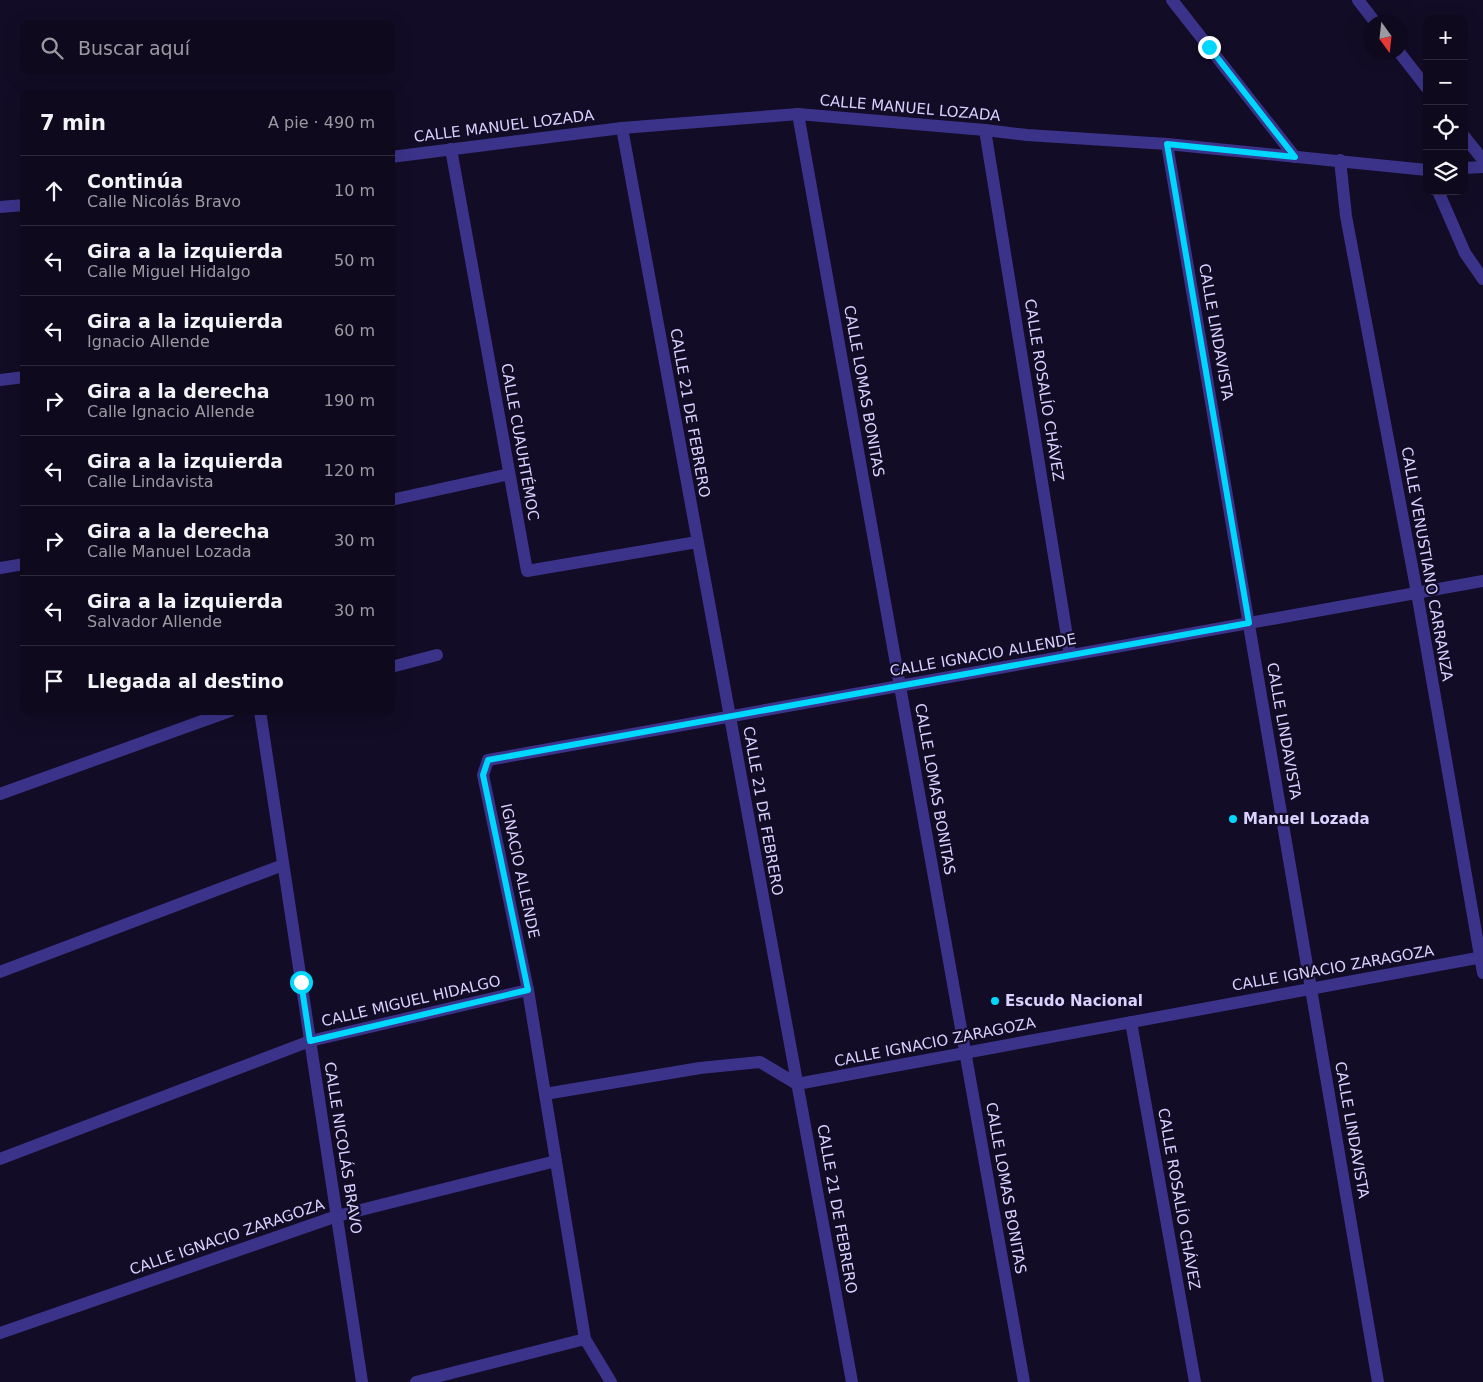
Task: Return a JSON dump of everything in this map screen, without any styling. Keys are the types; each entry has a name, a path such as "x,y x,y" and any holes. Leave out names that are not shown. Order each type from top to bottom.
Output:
{"street":[{"path":"1172,0 1295,157"},
{"path":"1358,0 1370,15"},
{"path":"1405,60 1423,83"},
{"name":"CALLE MANUEL LOZADA","path":"395,156 622,128 798,114 1027,135 1167,144 1423,170"},
{"name":"CALLE LOMAS BONITAS","path":"798,114 1024,1382"},
{"name":"CALLE 21 DE FEBRERO","path":"622,128 852,1382"},
{"name":"CALLE ROSALÍO CHÁVEZ","path":"985,130 1070,655"},
{"path":"1468,141 1483,160"},
{"name":"CALLE LINDAVISTA","path":"1167,144 1378,1382"},
{"name":"CALLE CUAUHTÉMOC","path":"451,149 527,571 698,542"},
{"name":"CALLE VENUSTIANO CARRANZA","path":"1340,160 1346,216 1417,593 1482,958 1483,973"},
{"path":"1468,168 1483,167"},
{"path":"1440,195 1465,253 1483,279"},
{"path":"0,207 20,204"},
{"path":"0,380 20,378"},
{"path":"395,499 509,474"},
{"path":"0,568 20,565"},
{"name":"CALLE IGNACIO ALLENDE","path":"488,760 1483,581"},
{"path":"395,666 437,655"},
{"path":"0,794 219,715"},
{"name":"CALLE NICOLÁS BRAVO","path":"261,715 362,1382"},
{"name":"IGNACIO ALLENDE","path":"488,760 483,775 528,990"},
{"path":"0,972 283,865"},
{"name":"CALLE IGNACIO ZARAGOZA","path":"797,1084 1482,958"},
{"path":"528,990 585,1338 612,1382"},
{"name":"CALLE MIGUEL HIDALGO","path":"0,1159 310,1041 528,990"},
{"name":"CALLE ROSALÍO CHÁVEZ","path":"1131,1022 1195,1382"},
{"path":"545,1094 700,1068 760,1062 797,1084"},
{"name":"CALLE IGNACIO ZARAGOZA","path":"0,1333 337,1216 556,1161"},
{"path":"416,1382 585,1338"}],"place":[{"name":"Manuel Lozada","path":"1233,819"},
{"name":"Escudo Nacional","path":"995,1001"}],"route":[{"path":"301,982 310,1041 528,990 483,775 488,760 1249,623 1167,144 1295,157 1209,47"}]}
